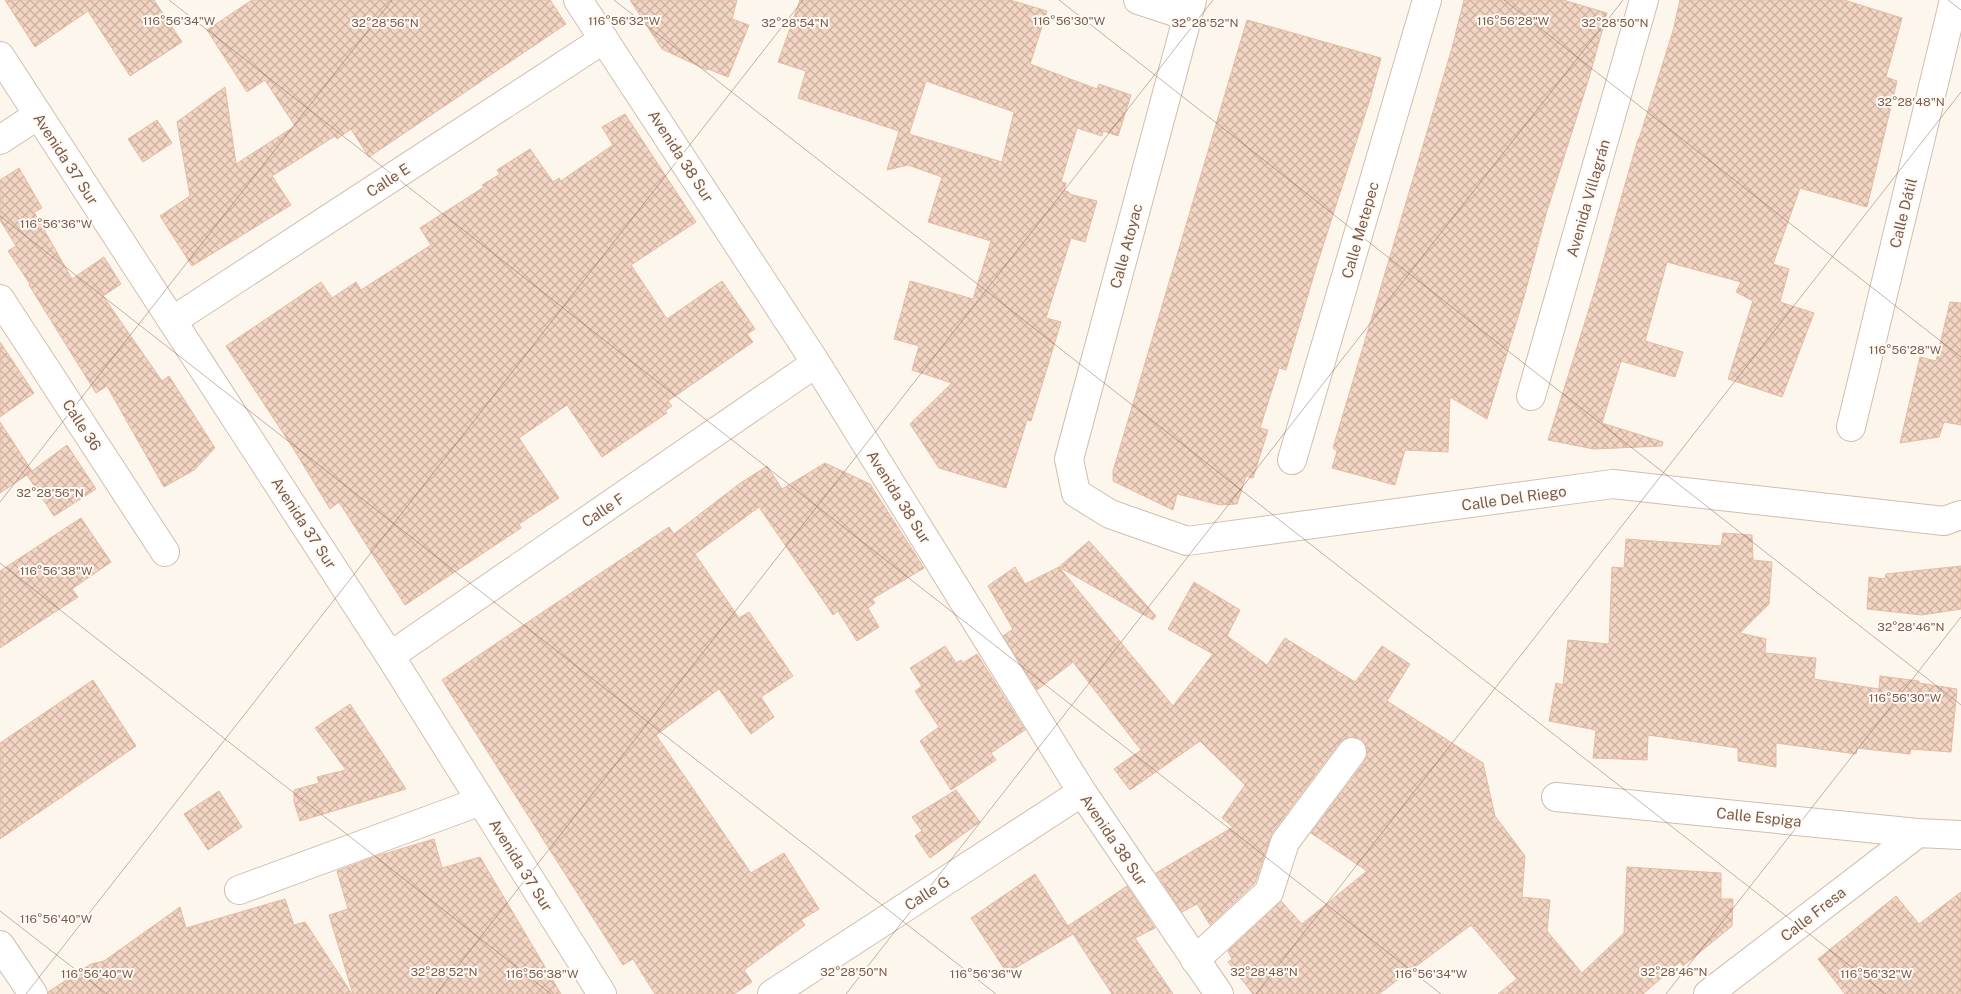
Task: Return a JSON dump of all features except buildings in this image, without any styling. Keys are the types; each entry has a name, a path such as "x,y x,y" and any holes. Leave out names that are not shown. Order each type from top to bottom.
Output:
{"street":[{"name":"Avenida 38 Sur","path":"578,0 816,364 1082,792 1218,994"},
{"path":"1138,0 1189,8"},
{"name":"Calle Metepec","path":"1292,460 1427,0"},
{"name":"Avenida Villagrán","path":"1531,396 1644,0"},
{"name":"Calle Dátil","path":"1851,427 1954,0"},
{"name":"Calle Atoyac","path":"1076,494 1070,459 1189,8"},
{"name":"Calle E","path":"172,321 604,39"},
{"name":"Avenida 37 Sur","path":"0,56 390,656 602,994"},
{"path":"0,140 38,115"},
{"name":"Calle 36","path":"0,299 165,552"},
{"name":"Calle F","path":"390,656 816,364"},
{"name":"Calle Del Riego","path":"1076,494 1110,514 1187,541 1613,484 1944,521 1961,515"},
{"path":"1195,960 1269,892 1285,842 1352,752"},
{"name":"Calle G","path":"772,994 1082,792"},
{"name":"Calle Espiga","path":"1556,797 1918,833 1961,835"},
{"path":"239,890 481,801"},
{"name":"Calle Fresa","path":"1708,994 1918,833"},
{"path":"0,945 32,994"}]}
